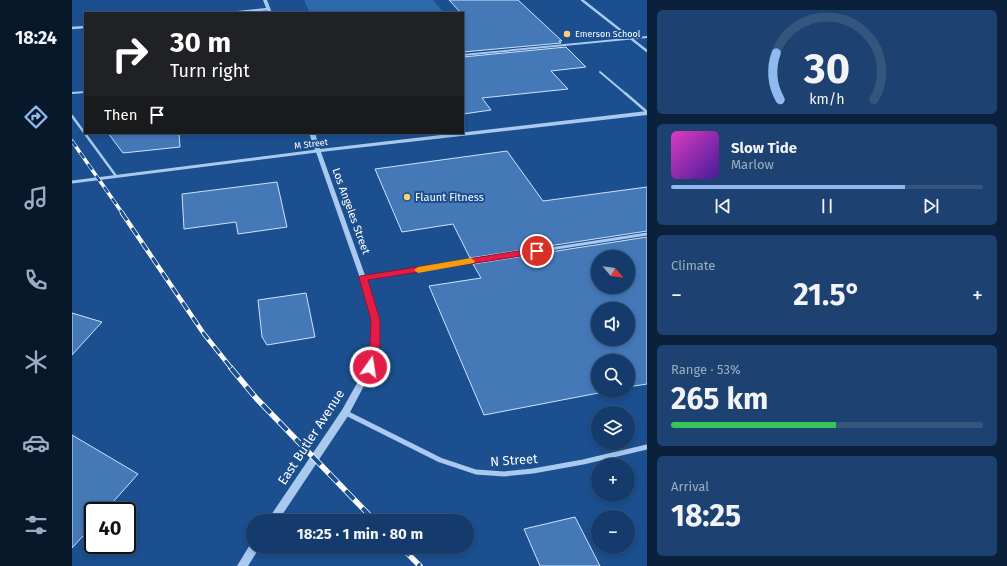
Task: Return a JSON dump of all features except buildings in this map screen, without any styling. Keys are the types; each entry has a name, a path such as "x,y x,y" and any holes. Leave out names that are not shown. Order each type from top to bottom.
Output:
{"street":[{"path":"250,12 269,11 265,0"},
{"path":"582,0 647,52"},
{"path":"72,28 84,27"},
{"name":"M Street","path":"72,182 317,151 647,113"},
{"name":"Los Angeles Street","path":"312,134 363,278 376,320 375,345 370,367"},
{"name":"East Butler Avenue","path":"277,514 345,412 370,367"},
{"name":"N Street","path":"345,412 440,460 476,472 504,474 533,471 583,462 647,447"},
{"path":"242,566 250,554"}],"lane":[{"path":"464,55 647,37"},
{"path":"600,72 647,113"},
{"path":"72,93 84,92"},
{"path":"72,116 84,132"},
{"path":"85,134 116,176"},
{"path":"363,278 647,234"}],"shaded area":[{"path":"304,0 433,0 443,12 310,12"}],"railway":[{"path":"72,141 123,214"},
{"path":"122,213 204,334 232,369"},
{"path":"231,368 256,398 368,514"},
{"path":"408,554 420,566"}],"slow traffic":[{"path":"418,270 471,261"}],"place":[{"name":"Emerson School","path":"567,34"},
{"name":"Flaunt Fitness","path":"407,197"}],"route":[{"path":"370,367 375,345 376,320 363,278 537,251"}]}
